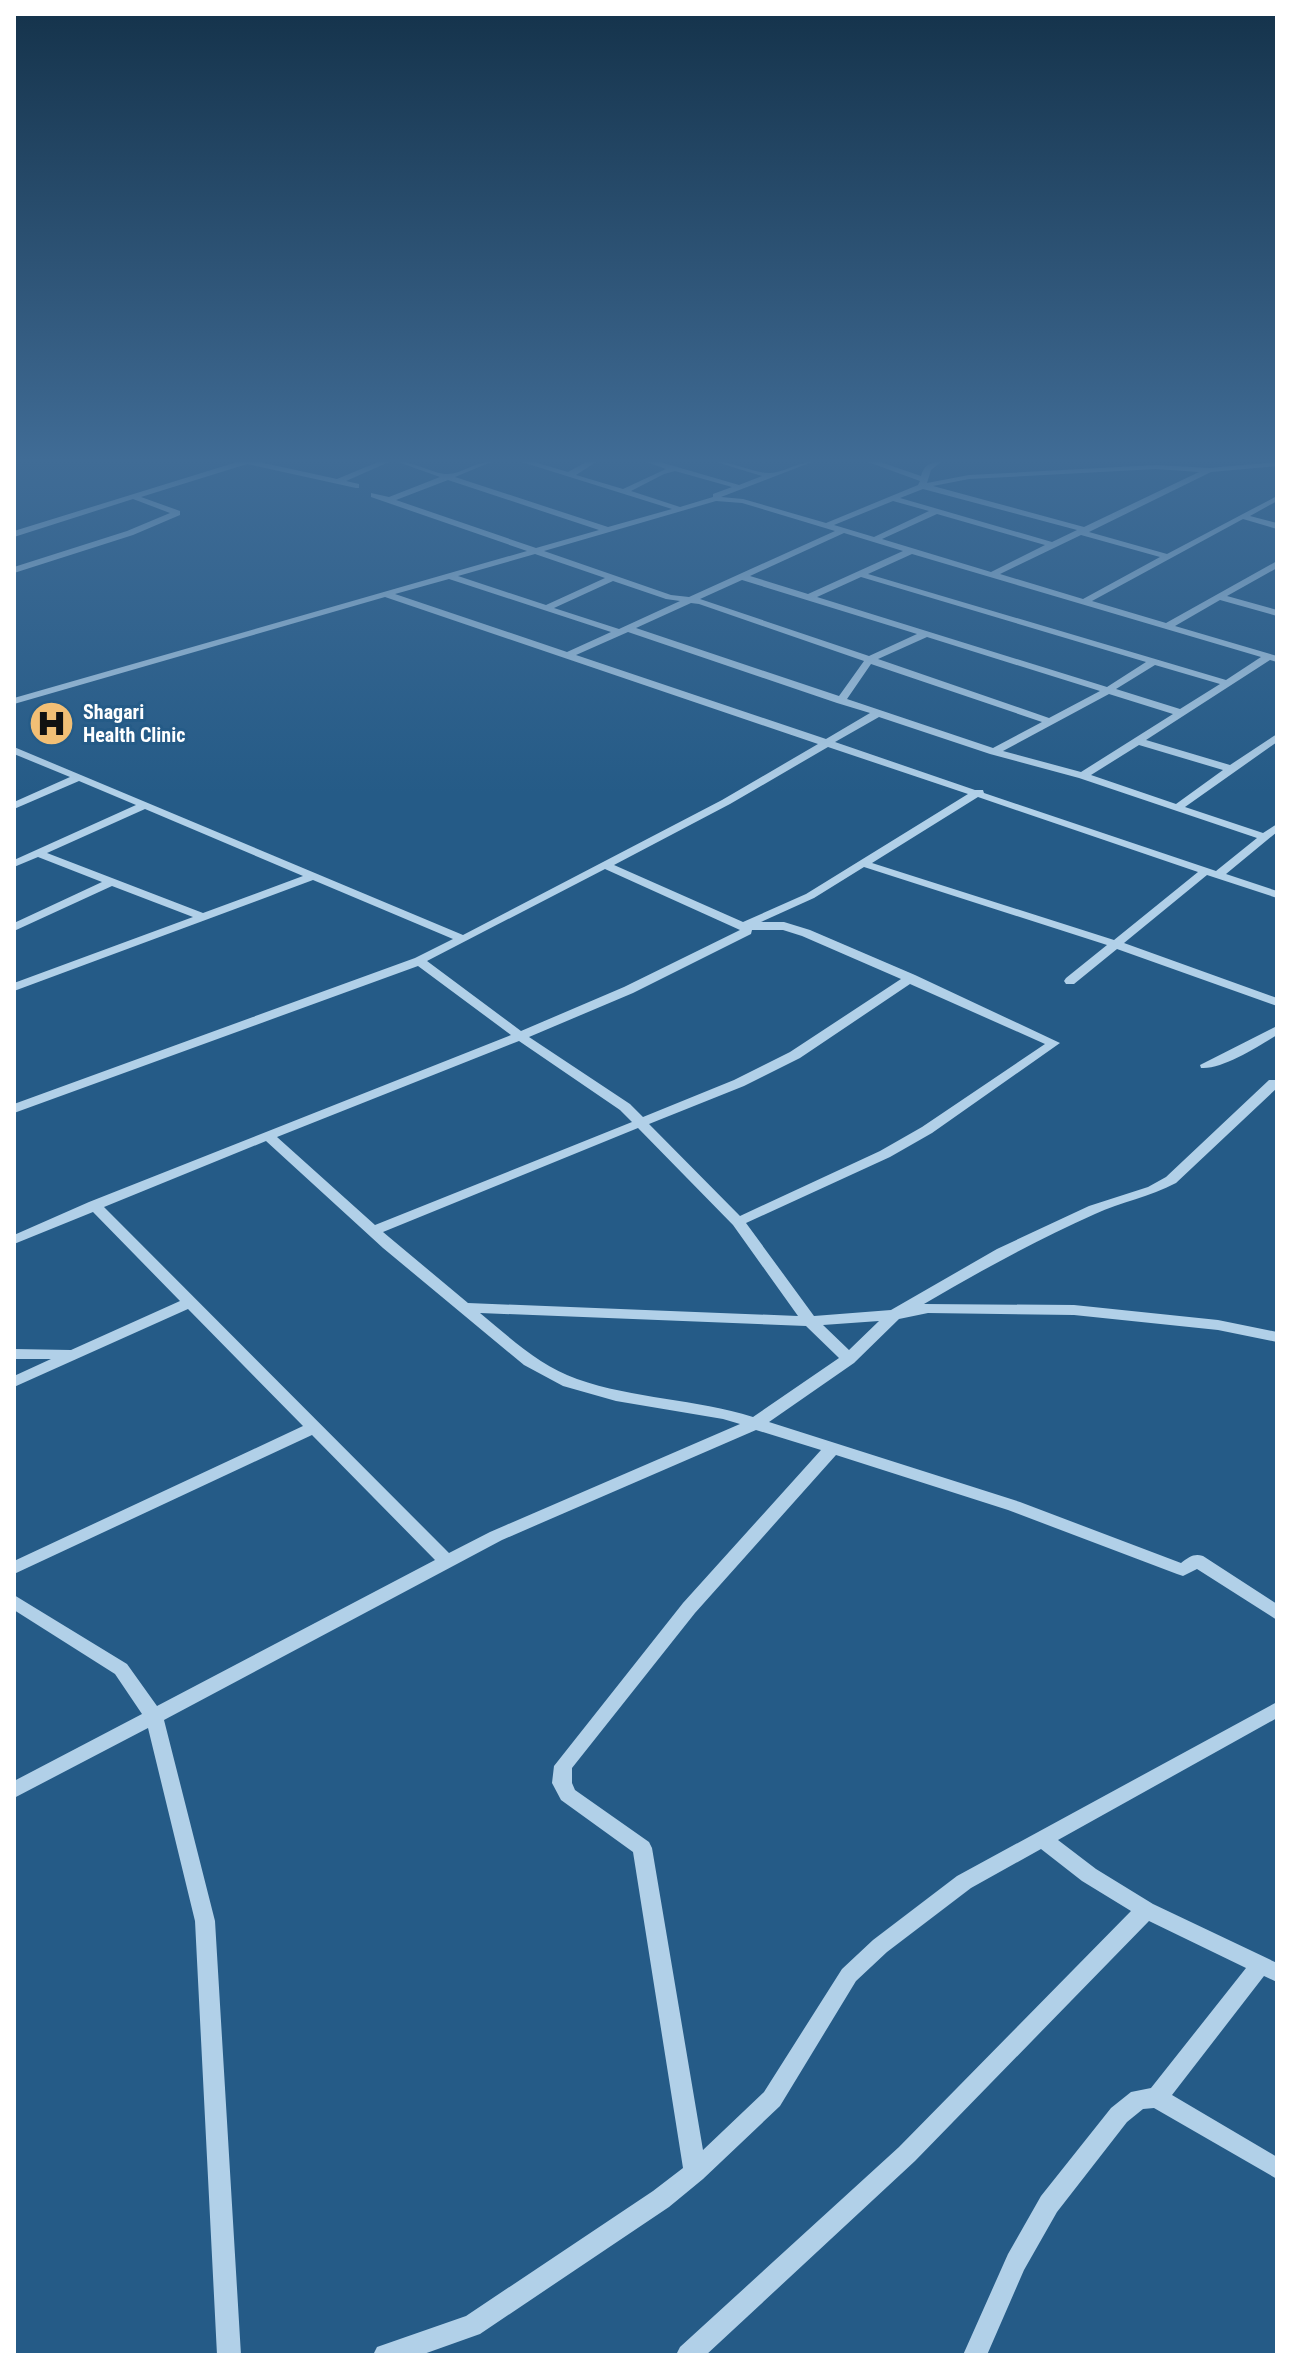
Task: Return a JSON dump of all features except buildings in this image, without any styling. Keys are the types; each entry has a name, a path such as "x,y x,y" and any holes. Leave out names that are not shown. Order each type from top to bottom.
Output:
{"street":[{"path":"14,701 461,573"},
{"path":"595,573 684,601 701,602 1051,722"},
{"path":"567,656 748,573"},
{"path":"809,597 863,573"},
{"path":"983,573 1272,658"},
{"path":"991,575 996,573"},
{"path":"1084,602 1140,573"},
{"path":"1166,627 1262,573 1277,577"},
{"path":"860,574 1227,683"},
{"path":"449,576 994,752 1083,776 1265,837"},
{"path":"740,576 1182,713"},
{"path":"546,608 611,578"},
{"path":"385,594 1277,895"},
{"path":"1220,597 1277,613"},
{"path":"841,701 869,660 925,634"},
{"path":"1083,776 1227,683 1272,658"},
{"path":"994,752 1107,691 1154,661"},
{"path":"14,1109 419,961 726,802 878,713"},
{"path":"1178,807 1277,737"},
{"path":"1138,741 1231,769"},
{"path":"17,754 79,777 463,939"},
{"path":"14,806 79,777"},
{"path":"743,926 810,896 979,792"},
{"path":"14,864 145,805"},
{"path":"1070,981 1115,944 1277,827"},
{"path":"37,853 204,917"},
{"path":"862,863 1115,944 1277,1002"},
{"path":"605,865 743,926 784,926 911,978 1050,1040 1054,1045 917,1136 738,1222"},
{"path":"14,987 313,876"},
{"path":"14,927 111,882"},
{"path":"14,1240 94,1205 521,1037 693,961 747,931 743,926"},
{"path":"419,961 521,1037 625,1107 738,1222 810,1321 849,1359"},
{"path":"373,1231 739,1083 795,1055 911,978"},
{"path":"1206,1065 1250,1046 1277,1030"},
{"path":"14,1790 496,1536 755,1424 849,1359 894,1315 1002,1252 1094,1209 1153,1190 1171,1180 1274,1083 1277,1084"},
{"path":"270,1137 373,1231 464,1308 529,1361 569,1382 616,1396 725,1414 1014,1506 1183,1570 1197,1560 1277,1613"},
{"path":"94,1205 447,1562"},
{"path":"14,1382 190,1302"},
{"path":"464,1308 810,1321 894,1315 928,1308 1074,1310 1218,1325 1277,1337"},
{"path":"14,1354 77,1353"},
{"path":"14,1568 314,1428"},
{"path":"695,2172 642,1848 568,1795 562,1783 563,1766 689,1608 831,1450"},
{"path":"14,1601 121,1669 154,1717 205,1921 229,2355"},
{"path":"385,2355 472,2326 661,2199 695,2172 772,2099 849,1975 880,1946 964,1882 1277,1709"},
{"path":"1044,1840 1089,1875 1146,1910 1269,1968 1157,2098"},
{"path":"688,2355 907,2154 1146,1910"},
{"path":"975,2355 1016,2262 1049,2204 1119,2115 1139,2099 1157,2098 1277,2169"}],"place":[{"name":"Shagari Health Clinic","path":"52,723"}]}
